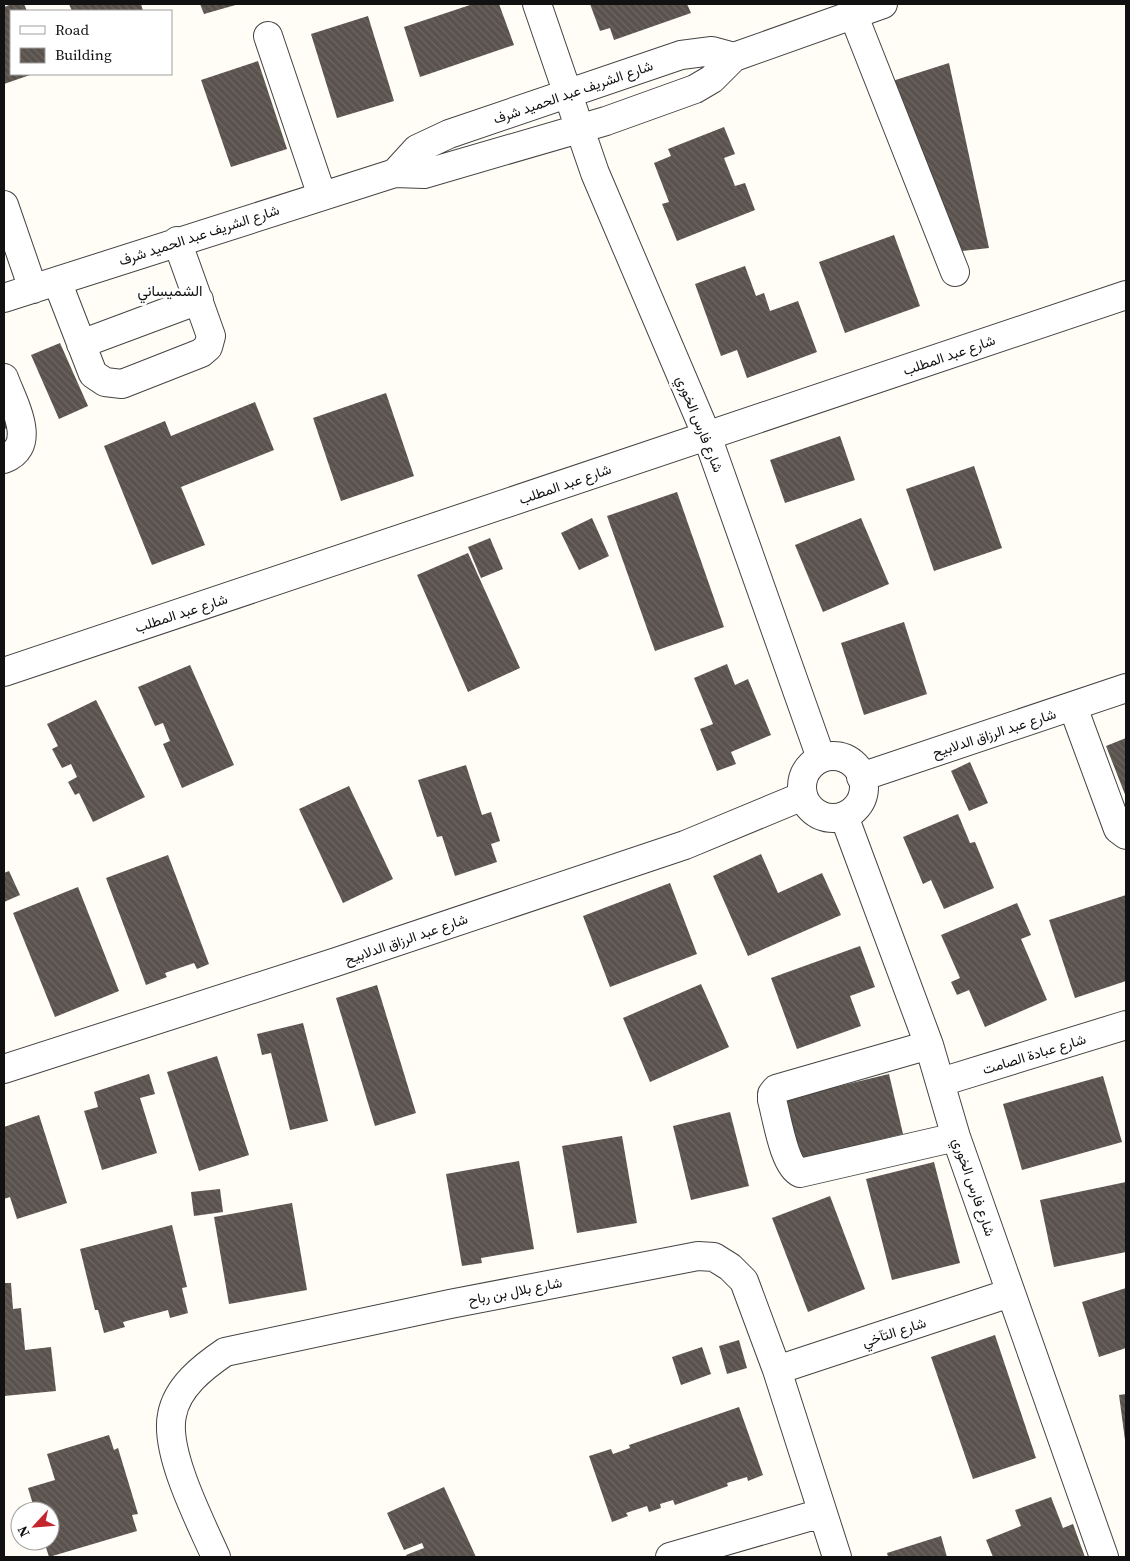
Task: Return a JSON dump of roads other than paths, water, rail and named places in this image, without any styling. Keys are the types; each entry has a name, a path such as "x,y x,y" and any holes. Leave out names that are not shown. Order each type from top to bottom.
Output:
{"street":[{"name":"شارع فارس الخوري","path":"537,4 595,173 707,436 821,758"},
{"name":"شارع الشريف عبد الحميد شرف","path":"4,298 394,173 424,174 579,128 695,89 712,79 734,57 883,4"},
{"path":"853,14 955,272"},
{"path":"268,36 322,196"},
{"name":"شارع الشريف عبد الحميد شرف","path":"394,173 417,149 434,141 569,94 697,52 712,51 734,57"},
{"path":"4,205 45,285 81,344 93,374 105,382 122,384 201,353 208,347 211,336 177,241"},
{"name":"شارع عبد المطلب","path":"4,672 1126,295"},
{"path":"81,344 199,300"},
{"path":"4,378 23,440 20,448 14,455 4,459"},
{"name":"شارع عبد الرزاق الدلابيح","path":"862,777 1126,688"},
{"path":"1073,707 1118,828 1126,835"},
{"path":"831,756 851,762 862,777 864,790 861,801 854,810 844,816 834,818 819,815 807,805 803,796 803,778 813,763 821,758 831,756"},
{"name":"شارع عبد الرزاق الدلابيح","path":"4,1069 336,962 685,845 803,796"},
{"name":"شارع فارس الخوري","path":"844,816 929,1045 956,1137 1104,1557"},
{"name":"شارع عبادة الصامت","path":"941,1082 1126,1025"},
{"path":"929,1045 776,1089 772,1094 772,1100 788,1160 794,1170 800,1172 956,1137"},
{"name":"شارع بلال بن رباح","path":"216,1557 196,1514 173,1448 172,1415 183,1389 204,1366 225,1352 450,1304 698,1256 714,1257 730,1267 744,1282 777,1370 837,1557"},
{"name":"شارع التآخي","path":"777,1370 1010,1293"},
{"path":"670,1557 822,1513"}],"district":[{"name":"الشميساني","path":"170,290"}]}
